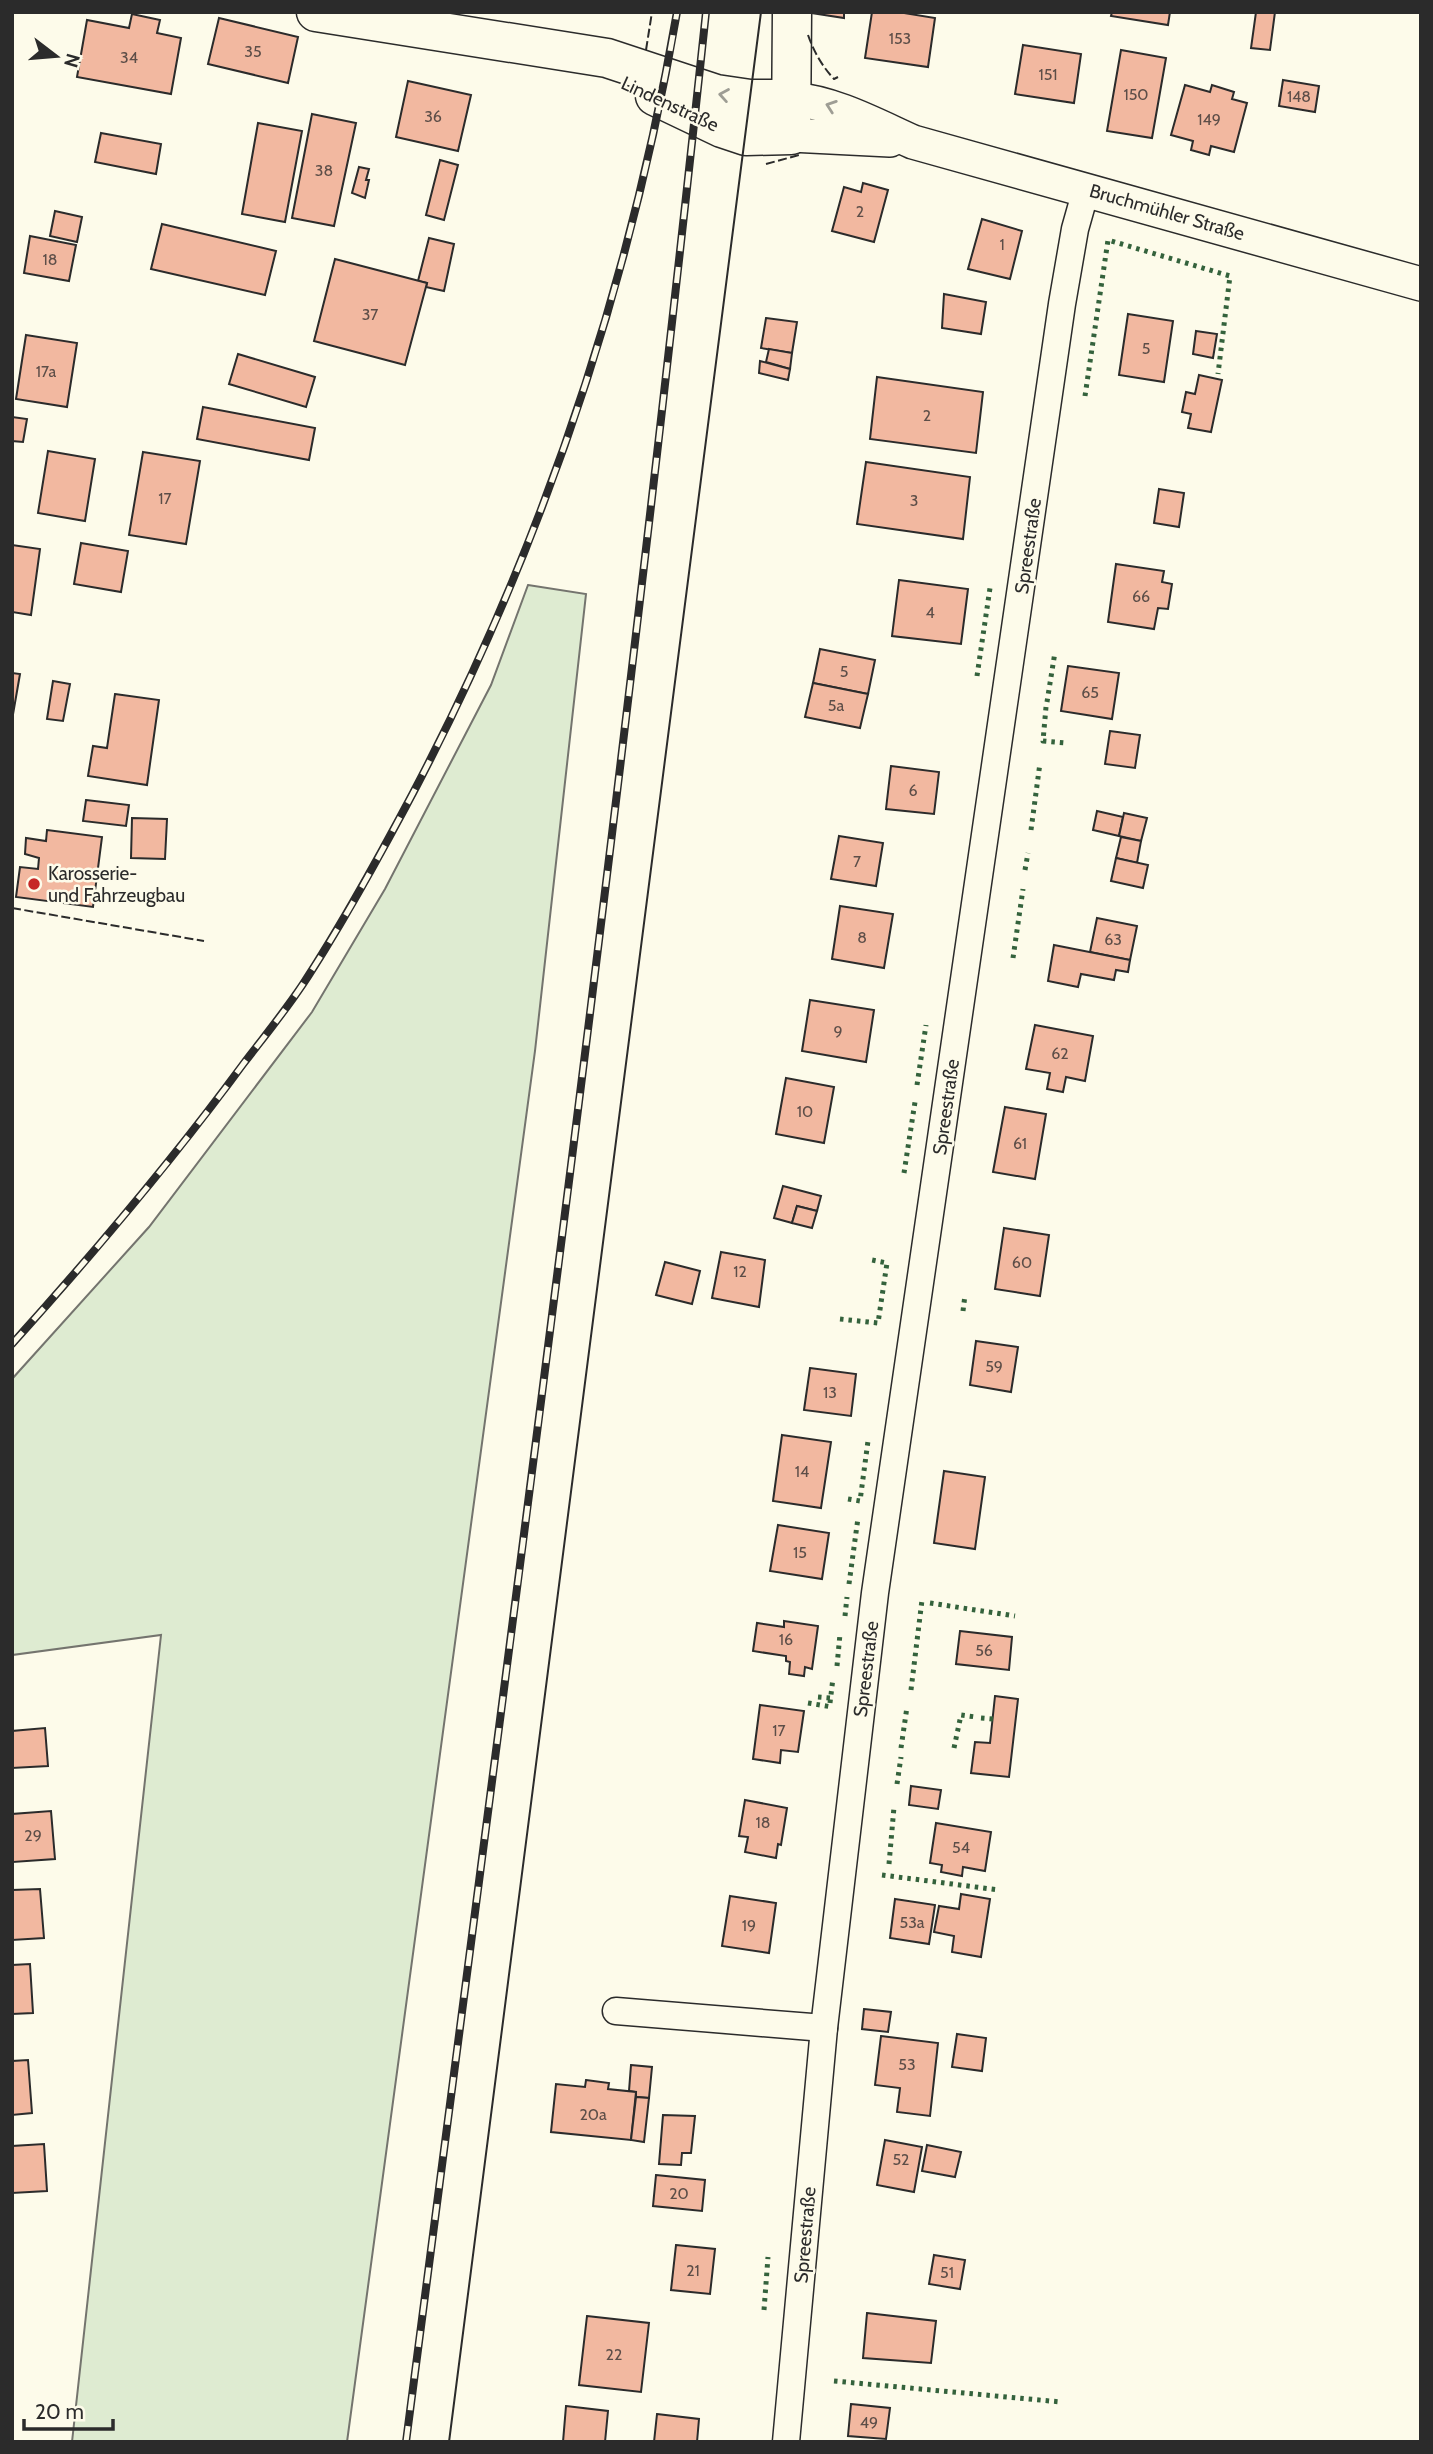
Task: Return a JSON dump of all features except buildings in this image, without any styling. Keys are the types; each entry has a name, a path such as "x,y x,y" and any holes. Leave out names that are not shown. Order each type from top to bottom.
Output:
{"main road":[{"name":"Lindenstraße","path":"316,12 554,51 722,128 746,136 791,117"},
{"path":"791,117 792,12"}],"street":[{"name":"Bruchmühler Straße","path":"791,117 816,101 913,142 1421,284"},
{"name":"Spreestraße","path":"786,2442 824,2028 877,1574 1062,304 1075,229 1086,190"},
{"path":"616,2011 824,2028"}],"green space":[{"path":"528,585 586,594 535,1051 347,2442 72,2442 161,1635 12,1655 12,1379 149,1227 312,1012 385,889 491,685"}],"tram line":[{"path":"449,2442 761,12"}],"railway":[{"path":"12,1344 160,1171 296,994 374,865 413,793 502,606 576,413 607,315 634,215 677,12"},
{"path":"406,2442 601,924 706,12"}],"hedge":[{"path":"1085,396 1108,240 1230,276 1218,374"},
{"path":"977,676 990,588"},
{"path":"1047,702 1055,652"},
{"path":"1046,707 1043,741 1066,743"},
{"path":"1031,830 1040,763"},
{"path":"1025,870 1028,853"},
{"path":"1013,958 1023,889"},
{"path":"917,1085 926,1025"},
{"path":"904,1173 915,1102"},
{"path":"840,1319 878,1323 887,1263 872,1260"},
{"path":"963,1311 965,1295"},
{"path":"848,1499 860,1501 868,1441"},
{"path":"849,1584 858,1518"},
{"path":"845,1616 847,1597"},
{"path":"911,1690 922,1600"},
{"path":"930,1603 1015,1616"},
{"path":"837,1666 840,1634"},
{"path":"830,1703 833,1678"},
{"path":"818,1697 830,1698"},
{"path":"808,1703 832,1707"},
{"path":"901,1748 907,1707"},
{"path":"954,1748 961,1715 976,1717"},
{"path":"981,1718 993,1719"},
{"path":"897,1784 901,1757"},
{"path":"889,1864 894,1807"},
{"path":"882,1875 999,1890"},
{"path":"764,2310 768,2257"},
{"path":"834,2381 1061,2402"}],"fence":[{"path":"646,50 652,12"},
{"path":"808,35 826,69 834,79 838,77"},
{"path":"766,164 799,155"},
{"path":"12,908 204,941"}],"place":[{"name":"Karosserie- und Fahrzeugbau","path":"34,884"}]}
